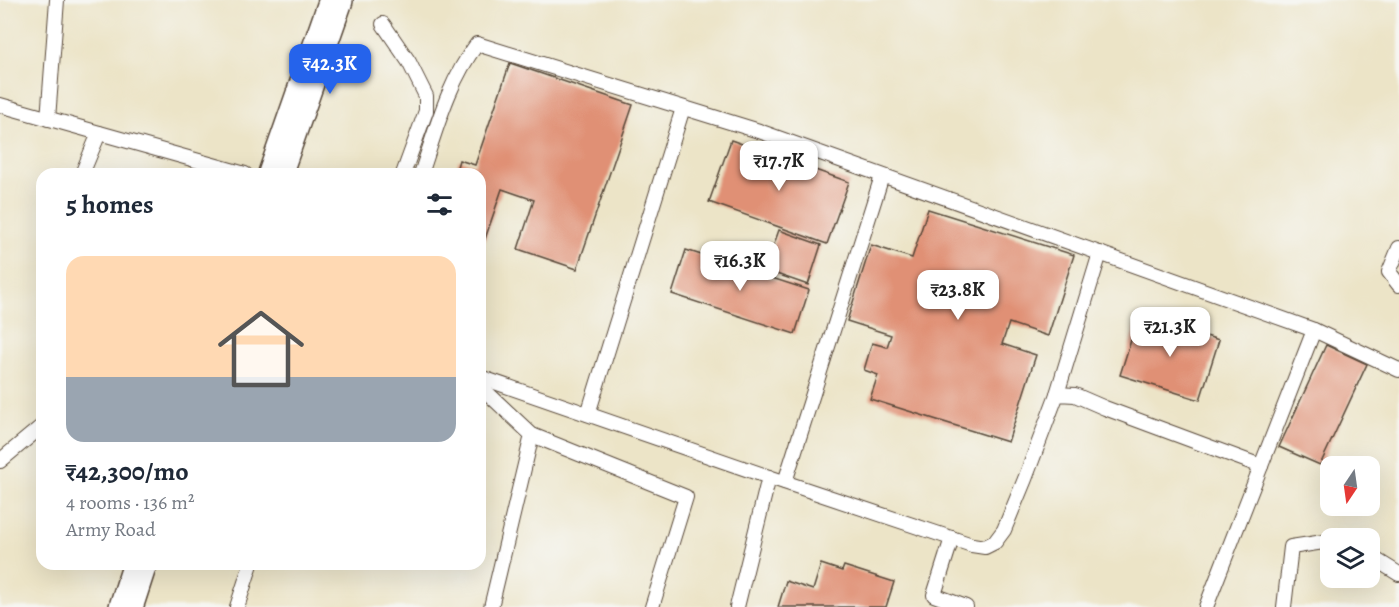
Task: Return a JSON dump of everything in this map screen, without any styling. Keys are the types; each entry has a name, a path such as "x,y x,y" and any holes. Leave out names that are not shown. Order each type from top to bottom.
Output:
{"street":[{"path":"277,168 336,0"},
{"path":"126,607 138,570"}],"lane":[{"path":"48,119 57,0"},
{"path":"383,24 409,62 426,96 426,111 405,168"},
{"path":"423,168 446,101 466,58 477,44 759,131 1314,330 1399,370"},
{"path":"0,105 224,168"},
{"path":"588,414 683,108"},
{"path":"84,168 99,133"},
{"path":"785,482 882,176"},
{"path":"1399,248 1389,272 1399,285"},
{"path":"486,378 769,477 972,545 985,547 995,542 1004,530 1025,479 1058,394 1100,253"},
{"path":"1206,607 1314,330"},
{"path":"486,392 532,435 686,497 652,607"},
{"path":"1058,394 1075,395 1261,466"},
{"path":"0,461 36,431"},
{"path":"491,607 532,435"},
{"path":"737,607 769,477"},
{"path":"952,538 934,595 966,607"},
{"path":"1284,607 1291,548 1320,543"},
{"path":"1380,562 1399,574"},
{"path":"237,607 248,570"}],"building":[{"path":"510,63 633,105 577,269 518,249 534,200 502,189 486,236 486,168 457,168 459,160 475,165"},
{"path":"731,140 849,182 827,244 709,202"},
{"path":"928,209 1074,255 1048,336 1009,323 1002,344 1036,355 1008,442 870,399 878,375 864,370 872,343 887,347 891,335 847,321 871,245 912,258"},
{"path":"779,230 821,245 808,285 765,270"},
{"path":"686,250 809,290 795,334 672,294"},
{"path":"1139,315 1219,340 1200,400 1120,375"},
{"path":"1326,345 1367,364 1324,456 1320,456 1320,465 1279,447"},
{"path":"821,564 842,571 844,566 894,582 886,607 778,607 786,581 813,590"}]}
